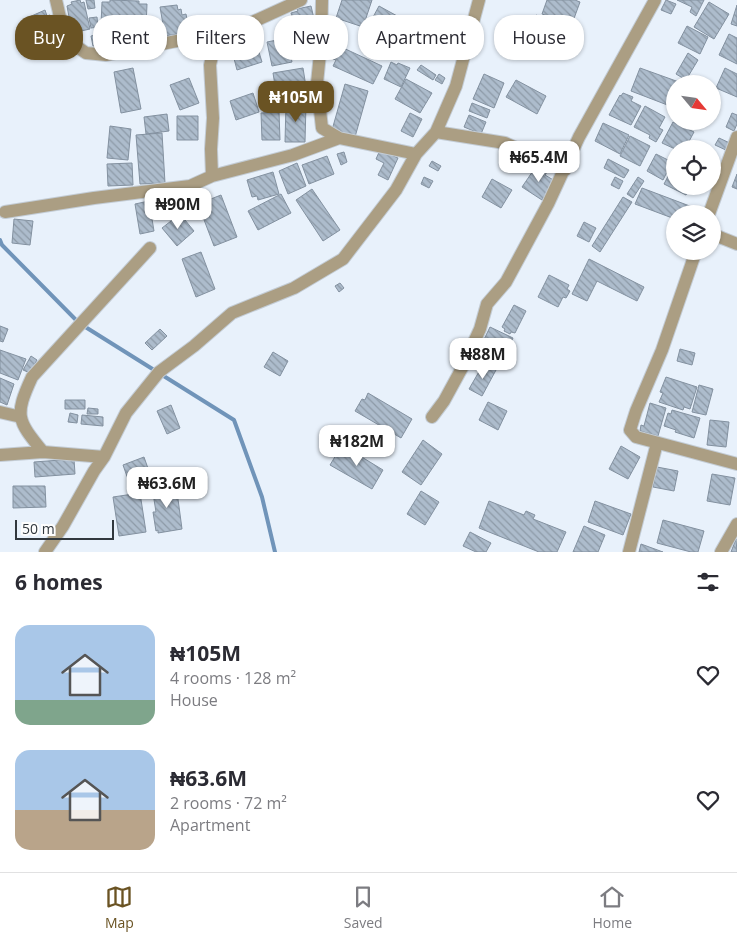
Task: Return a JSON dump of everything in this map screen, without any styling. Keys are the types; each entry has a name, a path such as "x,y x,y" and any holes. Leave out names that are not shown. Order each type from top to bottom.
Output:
{"street":[{"path":"56,0 63,30 72,44 86,53 106,55 177,41"},
{"path":"264,17 301,0"},
{"path":"322,0 321,44 317,82 322,128 339,138 416,154"},
{"path":"46,552 104,457 126,413 159,372 194,346 232,313 294,288 343,260 396,190 416,154 436,132 456,86 479,0"},
{"path":"432,417 444,401 462,368 480,329 487,304 506,282 565,170 579,137 655,0"},
{"path":"211,60 212,176"},
{"path":"436,132 505,143 565,170"},
{"path":"5,212 94,198 178,189 212,176 293,154 339,138"},
{"path":"712,205 737,138"},
{"path":"721,238 737,244"},
{"path":"43,452 24,429 21,417 22,400 32,378 150,248"},
{"path":"693,260 662,350 630,430 636,437 737,464"},
{"path":"0,412 21,417"},
{"path":"629,552 657,443"},
{"path":"0,454 43,452 104,457"},
{"path":"722,552 737,524"}],"building":[{"path":"80,0 81,3 84,2 90,29 83,31 83,15 69,15 67,6 72,4 71,2"},
{"path":"86,0 94,0 95,8 88,9"},
{"path":"110,0 139,1 139,4 147,4 147,15 101,15 102,2 110,2"},
{"path":"342,0 372,0 367,15 358,15 358,25 348,22 348,15 337,15"},
{"path":"547,0 575,0 580,2 575,15 542,14"},
{"path":"666,0 676,4 671,14 661,10"},
{"path":"677,0 704,0 696,16 690,12 692,7"},
{"path":"709,2 729,14 714,39 694,27"},
{"path":"177,5 178,10 181,9 182,15 177,15 177,34 167,36 167,15 161,15 160,7"},
{"path":"737,5 737,26 731,24"},
{"path":"311,6 313,15 292,15 291,13 298,11 297,9"},
{"path":"379,6 395,15 374,15"},
{"path":"45,10 47,15 34,15"},
{"path":"89,18 93,18 93,28 91,28"},
{"path":"687,26 708,37 700,54 678,43"},
{"path":"729,34 737,38 737,64 719,55"},
{"path":"274,41 274,60 292,60 292,62 272,66 267,42"},
{"path":"348,50 358,55 358,60 369,60 382,66 373,84 333,66 336,60 348,60"},
{"path":"688,53 698,60 689,75 676,74"},
{"path":"234,60 261,60 262,62 237,70"},
{"path":"391,62 410,68 401,87 384,79"},
{"path":"421,65 436,75 433,80 417,70"},
{"path":"133,68 141,109 121,113 114,72"},
{"path":"303,68 307,93 277,98 273,73"},
{"path":"640,68 666,77 666,104 631,91"},
{"path":"725,68 737,74 737,97 721,90 721,77"},
{"path":"439,74 445,78 442,84 435,80"},
{"path":"484,74 504,83 494,108 473,99"},
{"path":"189,78 199,103 180,110 170,85"},
{"path":"406,79 432,93 420,113 395,99"},
{"path":"516,80 546,96 537,114 506,97"},
{"path":"345,84 368,91 355,137 332,130"},
{"path":"253,93 259,112 236,120 230,101"},
{"path":"623,93 633,97 631,101 641,106 631,125 609,115"},
{"path":"472,103 490,110 487,118 469,111"},
{"path":"286,104 306,104 305,142 285,142"},
{"path":"645,106 665,117 659,128 663,130 656,142 649,138 650,135 634,127"},
{"path":"279,112 280,140 262,140 261,113"},
{"path":"410,113 422,119 413,137 401,131"},
{"path":"732,113 737,115 737,124 734,131 726,127"},
{"path":"167,114 169,131 146,134 144,117"},
{"path":"469,115 486,122 481,134 464,127"},
{"path":"177,116 198,116 198,140 177,140"},
{"path":"603,123 629,135 620,154 595,141"},
{"path":"110,126 131,129 128,160 107,158"},
{"path":"669,130 690,130 694,132 690,140 666,140 666,145 662,143"},
{"path":"162,133 165,183 140,184 136,135"},
{"path":"630,136 650,146 640,166 620,156"},
{"path":"719,138 732,144 728,151 721,148 721,140 718,140"},
{"path":"380,150 398,158 388,180 378,175 384,163 376,159"},
{"path":"344,152 347,162 341,165 337,154"},
{"path":"656,154 666,159 666,174 663,180 647,171"},
{"path":"327,156 334,174 309,184 302,165"},
{"path":"608,159 629,170 624,178 604,168"},
{"path":"432,161 441,166 438,171 429,166"},
{"path":"132,163 133,185 108,186 107,164"},
{"path":"297,163 306,186 288,194 279,171"},
{"path":"537,165 547,172 545,175 555,181 542,200 522,187"},
{"path":"273,172 279,194 258,200 257,196 252,197 247,180"},
{"path":"737,174 737,189 732,187"},
{"path":"424,177 433,181 429,188 421,184"},
{"path":"615,177 623,181 619,189 611,185"},
{"path":"638,177 644,181 633,198 627,194"},
{"path":"492,179 512,190 501,208 482,197"},
{"path":"642,188 687,205 666,205 666,216 635,204"},
{"path":"312,189 340,230 323,241 296,200"},
{"path":"281,194 291,213 258,230 248,211"},
{"path":"221,195 237,237 214,246 198,204"},
{"path":"623,197 632,202 600,252 592,246"},
{"path":"149,201 154,231 140,234 135,204"},
{"path":"180,214 194,231 177,246 162,228"},
{"path":"14,219 33,221 30,245 12,243"},
{"path":"584,222 596,228 589,242 577,236"},
{"path":"201,252 215,289 196,297 182,259"},
{"path":"589,259 644,287 637,301 597,281 587,301 572,294"},
{"path":"549,275 569,285 567,289 570,291 566,298 563,297 558,307 538,297"},
{"path":"340,283 344,288 339,292 335,286"},
{"path":"514,305 526,311 515,333 511,332 510,334 504,331 505,329 502,327"},
{"path":"0,326 8,329 3,342 0,341"},
{"path":"490,327 513,338 502,362 478,352"},
{"path":"160,329 167,336 152,350 145,343"},
{"path":"680,349 695,353 692,365 677,361"},
{"path":"0,350 26,359 18,380 0,373"},
{"path":"273,352 288,361 280,376 264,367"},
{"path":"31,356 37,360 30,373 23,370"},
{"path":"484,363 496,370 482,396 469,389"},
{"path":"666,377 697,387 690,409 684,407 683,410 659,402 663,393 660,392"},
{"path":"0,378 14,384 7,405 0,402"},
{"path":"699,385 713,389 706,415 692,412"},
{"path":"368,393 412,419 401,438 355,411 362,399 365,400"},
{"path":"65,400 85,400 85,409 65,409"},
{"path":"488,402 507,411 498,430 479,420"},
{"path":"650,403 666,408 658,436 640,431 641,425 644,426"},
{"path":"171,405 180,428 167,434 157,411"},
{"path":"88,408 98,409 98,414 87,414"},
{"path":"672,410 700,418 694,438 664,426 668,413 671,414"},
{"path":"70,413 78,415 77,423 68,422"},
{"path":"82,415 103,417 103,426 81,424"},
{"path":"710,420 729,422 726,447 707,445"},
{"path":"423,440 442,454 421,485 402,472"},
{"path":"342,445 383,470 372,489 330,465"},
{"path":"621,446 640,457 628,479 609,469"},
{"path":"144,457 151,477 130,485 123,465"},
{"path":"74,459 75,474 35,477 34,462"},
{"path":"657,467 678,471 674,491 653,487"},
{"path":"712,474 735,478 730,505 707,501"},
{"path":"176,484 182,529 158,533 153,512 156,512 152,487"},
{"path":"13,486 45,486 46,507 13,508"},
{"path":"421,491 439,502 425,525 407,514"},
{"path":"140,493 146,532 119,536 113,497"},
{"path":"489,501 524,515 526,511 535,515 533,519 566,532 557,552 539,552 479,528"},
{"path":"595,501 631,514 623,535 588,522"},
{"path":"663,520 704,531 698,552 691,552 657,543"},
{"path":"584,526 605,535 598,552 573,552"},
{"path":"470,532 491,543 486,552 476,552 463,546"},
{"path":"736,539 737,552 731,552"},
{"path":"641,544 663,552 639,552"}],"waterway":[{"path":"0,240 2,245 79,323 234,420 262,497 275,552"}]}
